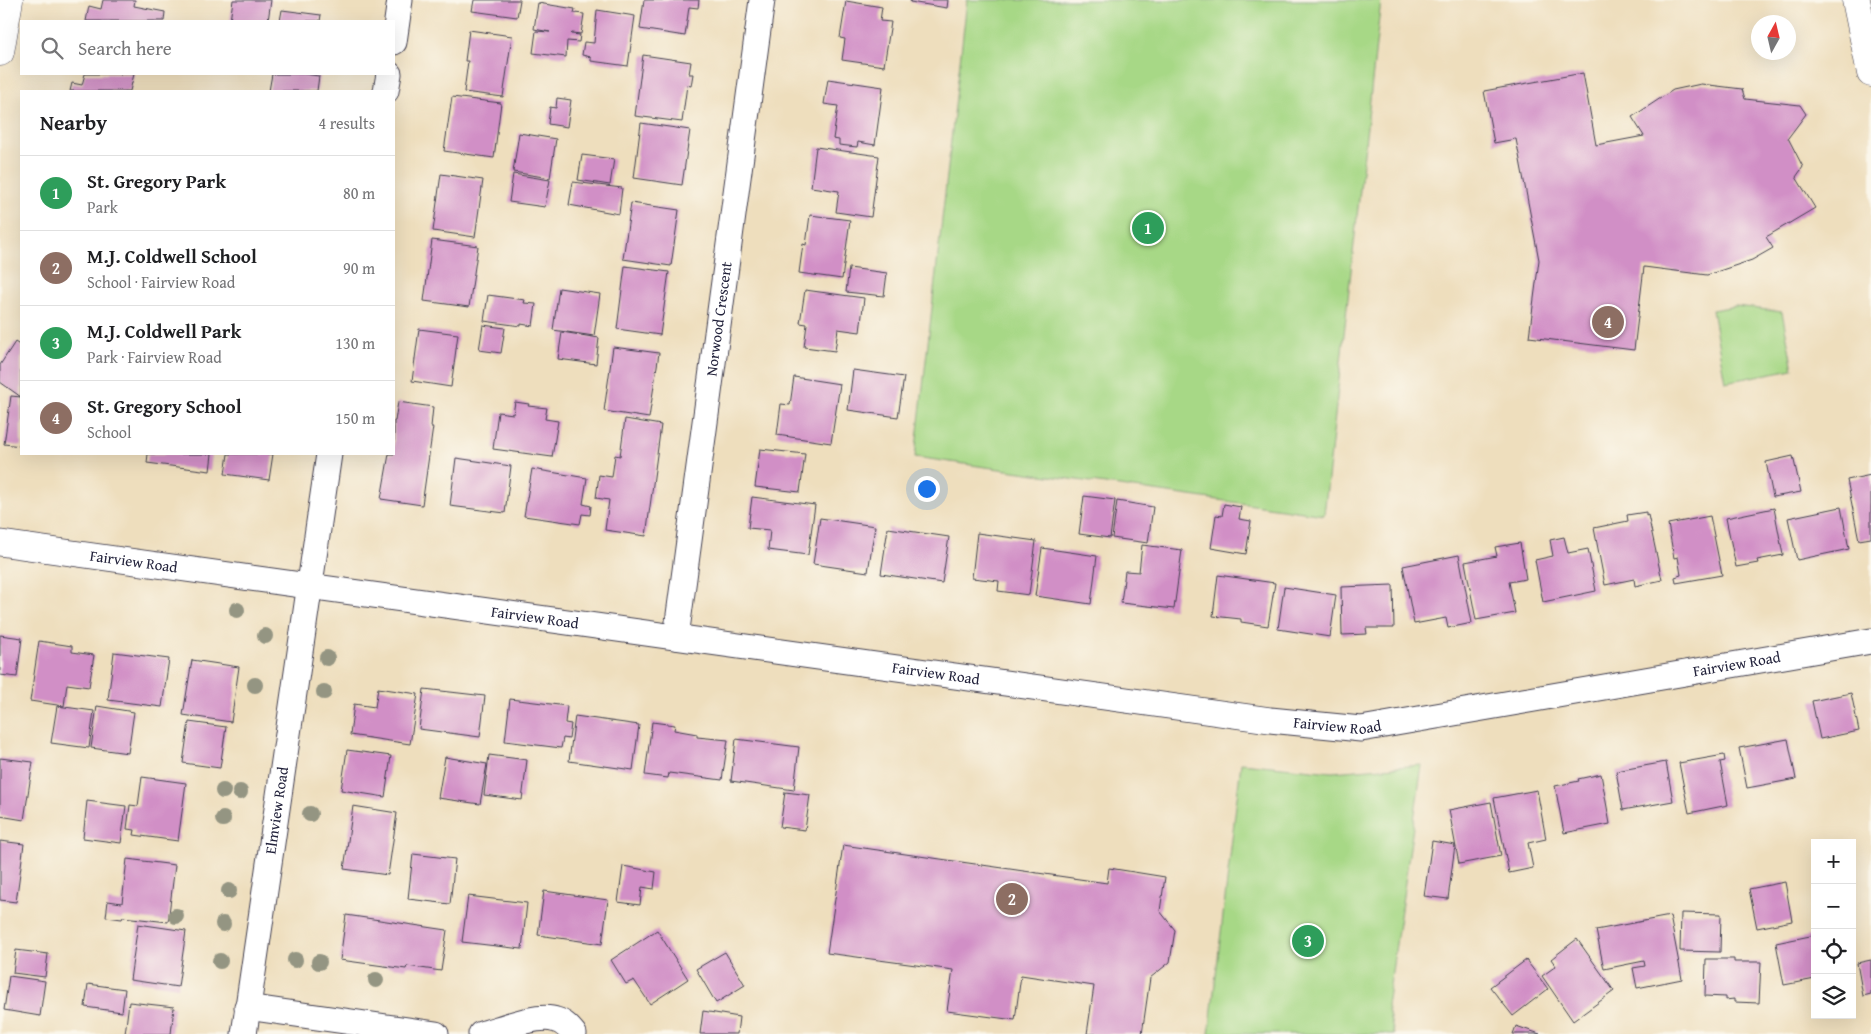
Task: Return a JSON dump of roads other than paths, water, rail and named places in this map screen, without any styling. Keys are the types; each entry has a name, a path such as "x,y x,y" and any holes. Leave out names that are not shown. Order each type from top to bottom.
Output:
{"street":[{"path":"0,52 9,0"},
{"path":"395,35 400,0"},
{"name":"Norwood Crescent","path":"676,636 762,0"},
{"path":"1856,0 1871,73"},
{"path":"386,90 389,75"},
{"path":"308,587 329,455"},
{"name":"Fairview Road","path":"0,543 1270,720 1361,729 1871,641"},
{"name":"Elmview Road","path":"244,1034 308,587"},
{"path":"247,1008 436,1034"},
{"path":"481,1034 544,1018 556,1019 566,1025 574,1034"}],"place":[{"name":"St. Gregory Park","path":"1148,228"},
{"name":"St. Gregory School","path":"1608,322"},
{"name":"M.J. Coldwell School","path":"1012,899"},
{"name":"M.J. Coldwell Park","path":"1308,941"}]}
